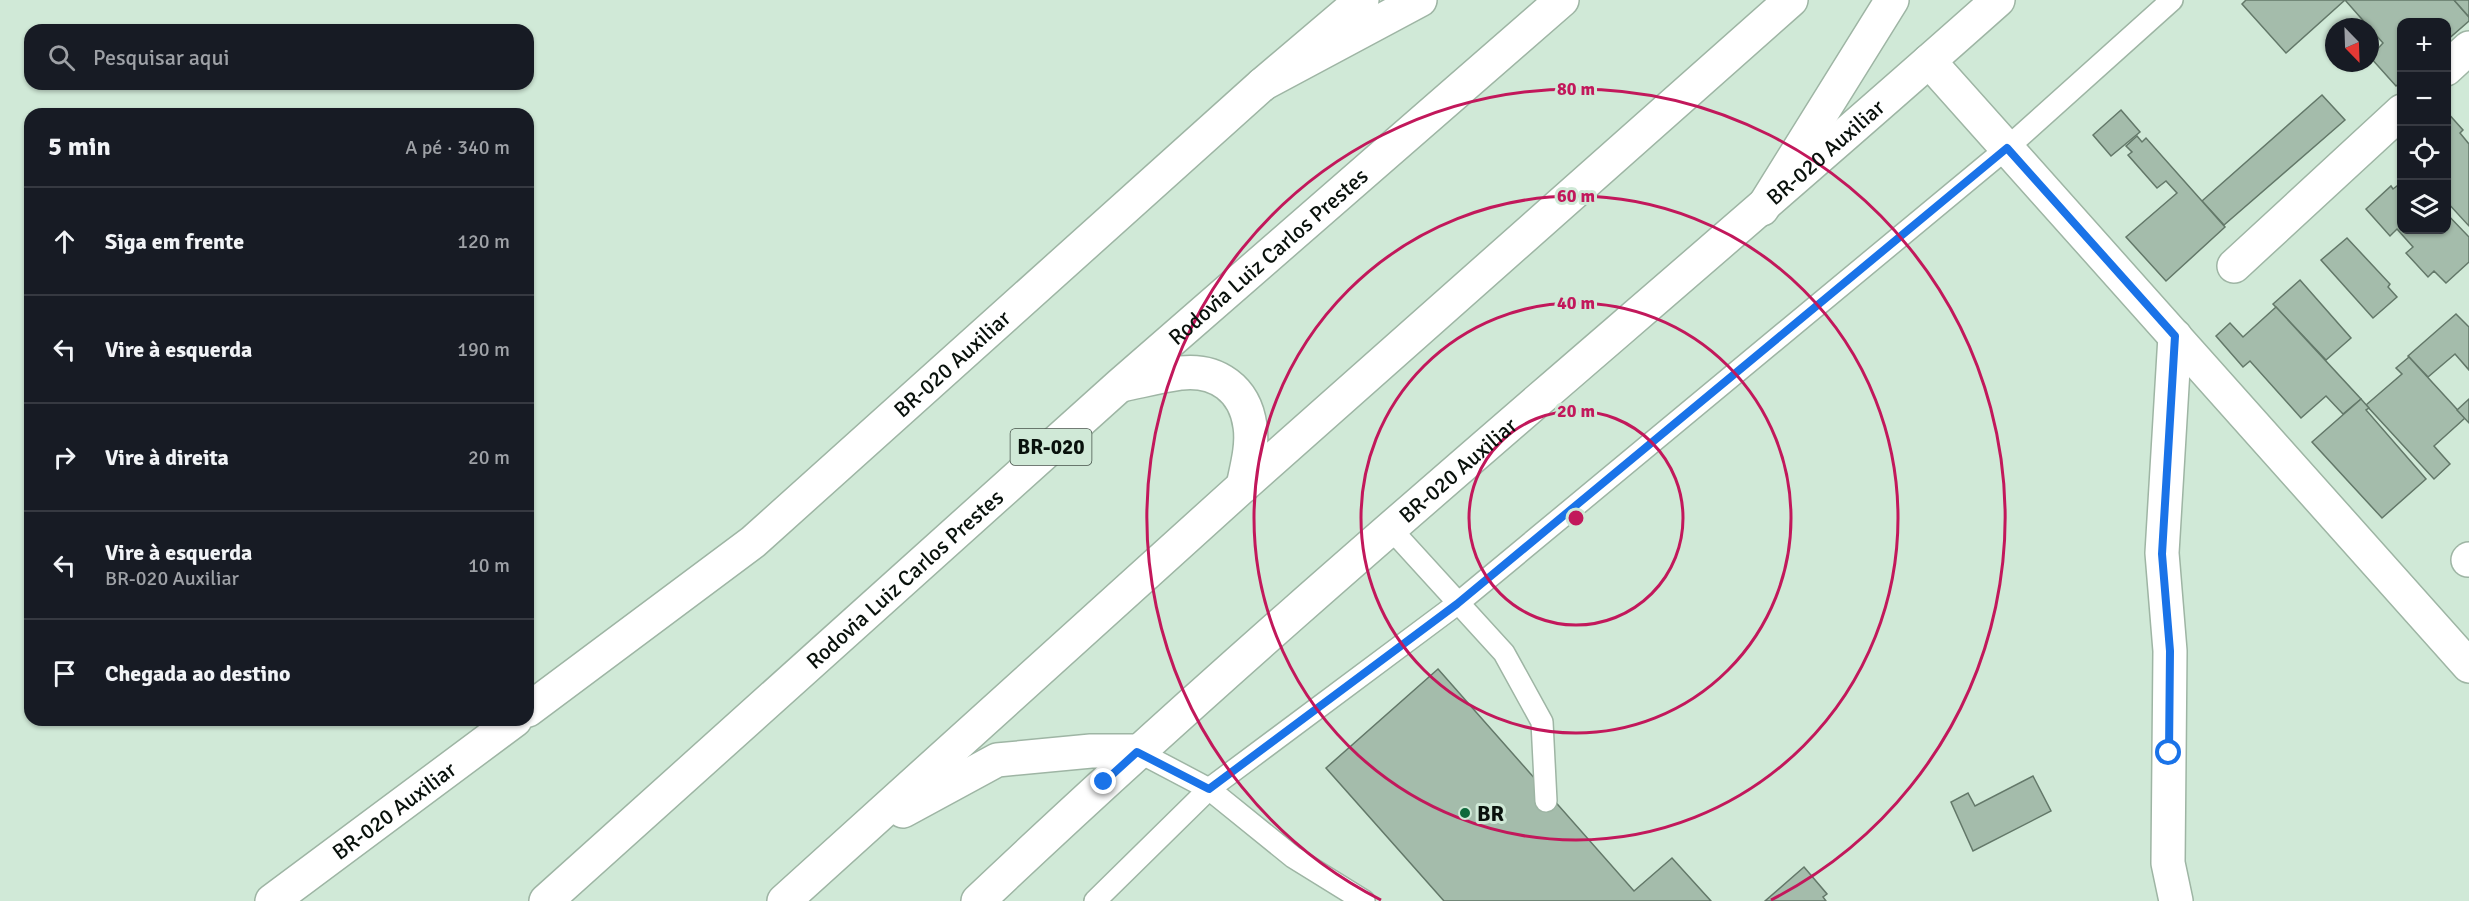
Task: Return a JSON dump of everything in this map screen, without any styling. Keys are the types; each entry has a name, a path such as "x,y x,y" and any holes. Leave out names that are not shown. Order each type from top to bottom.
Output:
{"main road":[{"name":"BR-020 Auxiliar","path":"534,706 753,542 1263,84 1362,0"},
{"path":"1263,84 1420,0"},
{"name":"Rodovia Luiz Carlos Prestes","path":"546,901 1120,385 1562,0"},
{"path":"784,901 1243,486 1791,0"},
{"path":"1762,209 1892,0"},
{"name":"BR-020 Auxiliar","path":"978,901 1137,752 1390,528 1762,209 1998,0"},
{"path":"2451,64 2469,48"},
{"path":"1929,61 2469,666"},
{"path":"2234,266 2397,116"},
{"path":"2175,336 2162,554 2170,651 2169,863 2176,901"},
{"path":"1120,385 1183,373 1211,375 1231,385 1244,405 1250,426 1250,450 1243,486"},
{"name":"BR-020 Auxiliar","path":"272,901 507,726"},
{"path":"854,838 997,760 1091,751 1137,752"}],"lane":[{"path":"1095,901 1209,789 1457,604 2007,148 2172,0"},
{"path":"1390,528 1504,653 1542,722 1546,801"},
{"path":"1137,752 1209,789 1293,856 1364,901"}],"building":[{"path":"2246,0 2345,0 2286,53 2242,4"},
{"path":"2345,0 2454,0 2469,17 2469,21 2451,37 2451,18 2397,18 2396,86 2379,67 2379,47 2383,43 2379,38 2379,18 2361,18"},
{"path":"2454,0 2469,0 2469,17"},
{"path":"2322,95 2345,120 2224,225 2202,201"},
{"path":"2121,110 2140,132 2111,156 2093,135"},
{"path":"2451,117 2463,130 2460,133 2469,144 2469,226 2451,206"},
{"path":"2137,136 2142,142 2146,138 2225,227 2166,281 2126,237 2177,193 2166,181 2157,188 2128,155 2132,152 2126,146"},
{"path":"2391,186 2393,189 2397,186 2397,229 2390,236 2366,209"},
{"path":"2451,218 2469,237 2469,262 2446,283 2434,271 2428,277 2406,253 2413,247 2401,234 2451,234"},
{"path":"2347,238 2390,284 2388,287 2397,297 2373,318 2321,260"},
{"path":"2300,280 2351,338 2326,360 2273,304"},
{"path":"2276,307 2361,399 2343,414 2326,396 2301,418 2250,361 2243,367 2216,336 2230,323 2243,337"},
{"path":"2456,314 2469,327 2469,370 2455,354 2428,377 2408,356"},
{"path":"2409,357 2465,418 2434,446 2450,464 2434,479 2366,405 2402,374 2396,368"},
{"path":"2361,399 2369,408 2366,410 2426,479 2382,518 2312,442"},
{"path":"2469,399 2469,423 2457,410"},
{"name":"BR","path":"1438,669 1634,891 1672,858 1711,901 1444,901 1326,768"},
{"path":"2033,776 2051,811 1973,851 1951,802 1968,793 1975,806"},
{"path":"1804,867 1827,894 1823,897 1826,901 1765,901"}],"place":[{"name":"BR","path":"1465,813"}],"route":[{"path":"1104,782 1137,752 1209,789 1457,604 2007,148 2175,336 2162,554 2170,651 2169,753"}]}
